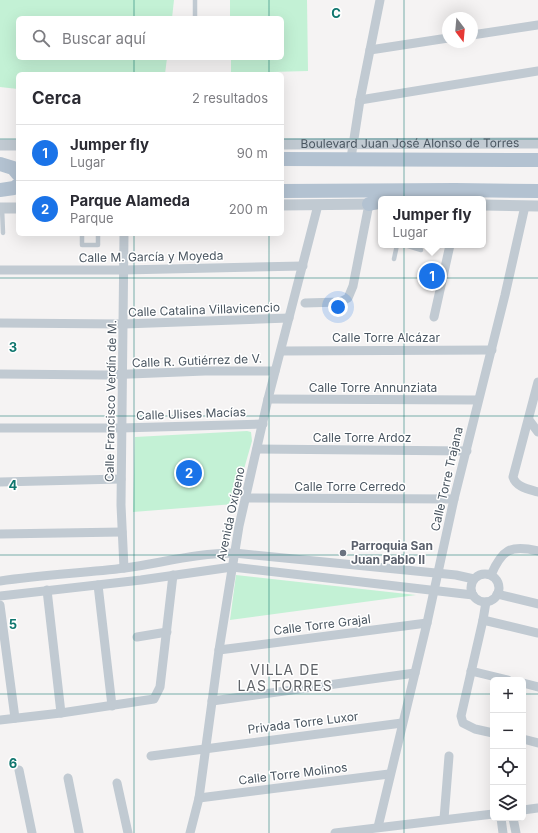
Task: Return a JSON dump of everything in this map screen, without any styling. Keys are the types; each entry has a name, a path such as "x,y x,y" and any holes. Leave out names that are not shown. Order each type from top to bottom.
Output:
{"main road":[{"name":"Boulevard Juan José Alonso de Torres","path":"284,159 316,159 352,151 537,159"},
{"path":"0,164 16,163"},
{"path":"0,164 13,168 16,172"},
{"path":"0,190 14,188 16,186"},
{"path":"412,196 455,190"},
{"path":"284,191 538,191"},
{"path":"0,193 16,193"}],"street":[{"path":"352,151 360,100 380,0"},
{"path":"478,34 538,25"},
{"path":"370,50 442,39"},
{"path":"360,100 538,72"},
{"name":"Boulevard Juan José Alonso de Torres","path":"284,144 315,144 352,151 538,143"},
{"path":"315,144 316,159"},
{"path":"0,146 16,145"},
{"path":"284,206 377,203 353,286 348,298 340,302 305,303"},
{"name":"Avenida Oxígeno","path":"190,833 199,798 234,553 268,399 318,205"},
{"path":"486,205 538,206"},
{"name":"Calle Torre Trajana","path":"378,827 435,590 454,499 467,451 478,400 492,350 525,206"},
{"path":"1,208 16,208"},
{"name":"Calle Francisco Verdín de M.","path":"124,236 124,324 121,375 121,480 124,568"},
{"path":"434,317 449,248"},
{"name":"Calle M. García y Moyeda","path":"0,270 124,270 303,266"},
{"name":"Calle Catalina Villavicencio","path":"0,323 124,324 289,318"},
{"name":"Calle Torre Alcázar","path":"281,351 492,350"},
{"name":"Calle R. Gutiérrez de V.","path":"0,374 121,375 205,371 275,371"},
{"path":"538,385 515,466 514,477 515,482 538,492"},
{"name":"Calle Torre Annunziata","path":"268,399 478,400"},
{"path":"529,420 538,432"},
{"name":"Calle Ulises Macías","path":"0,428 121,428 262,424"},
{"name":"Calle Torre Ardoz","path":"257,449 467,451"},
{"path":"0,482 121,480"},
{"name":"Calle Torre Cerredo","path":"246,498 454,499"},
{"path":"0,534 122,532"},
{"path":"491,575 498,560 507,551 523,548 538,551"},
{"path":"0,581 61,573 124,568 206,555 234,553 456,575 474,579"},
{"path":"341,579 342,563"},
{"path":"0,596 232,567 473,595"},
{"path":"482,574 491,575 498,583 497,594 490,601 486,602 478,600 473,595 471,586 474,579 482,574"},
{"path":"0,720 144,702 154,699 160,687 173,575"},
{"path":"98,584 112,706"},
{"path":"47,590 61,713"},
{"path":"497,594 538,604"},
{"path":"486,602 462,709 462,720 468,726 490,732"},
{"path":"0,605 15,718"},
{"path":"483,620 538,633"},
{"name":"Calle Torre Grajal","path":"219,650 427,623"},
{"path":"137,637 167,632"},
{"path":"471,671 496,677"},
{"path":"212,701 415,673"},
{"path":"526,684 538,687"},
{"name":"Privada Torre Luxor","path":"151,756 206,747 402,723"},
{"path":"526,741 538,743"},
{"path":"444,819 449,756"},
{"path":"19,770 32,833"},
{"name":"Calle Torre Molinos","path":"199,798 390,774"},
{"path":"68,778 79,833"},
{"path":"117,783 128,833"},
{"path":"526,810 538,808"},
{"path":"340,833 355,832 378,827 490,814"},
{"path":"502,821 504,833"},
{"path":"514,821 516,833"}],"lane":[{"path":"195,0 195,16"},
{"path":"1,208 3,232"},
{"path":"82,236 82,245 98,245 98,236"},
{"path":"394,259 396,248"},
{"path":"414,248 421,250"}],"green space":[{"path":"0,0 174,0 172,16 16,16 16,60 167,60 165,72 16,72 16,89 0,87"},
{"path":"230,0 307,0 308,71 231,72 231,60 284,60 284,16 230,16"},
{"path":"251,432 252,441 234,504 133,512 135,437"},
{"path":"236,575 416,595 230,620"}],"place":[{"name":"Jumper fly","path":"432,276"},
{"name":"Parque Alameda","path":"189,473"},
{"name":"Parroquia San Juan Pablo II","path":"343,553"}],"district":[{"name":"VILLA DE LAS TORRES","path":"285,678"}]}
